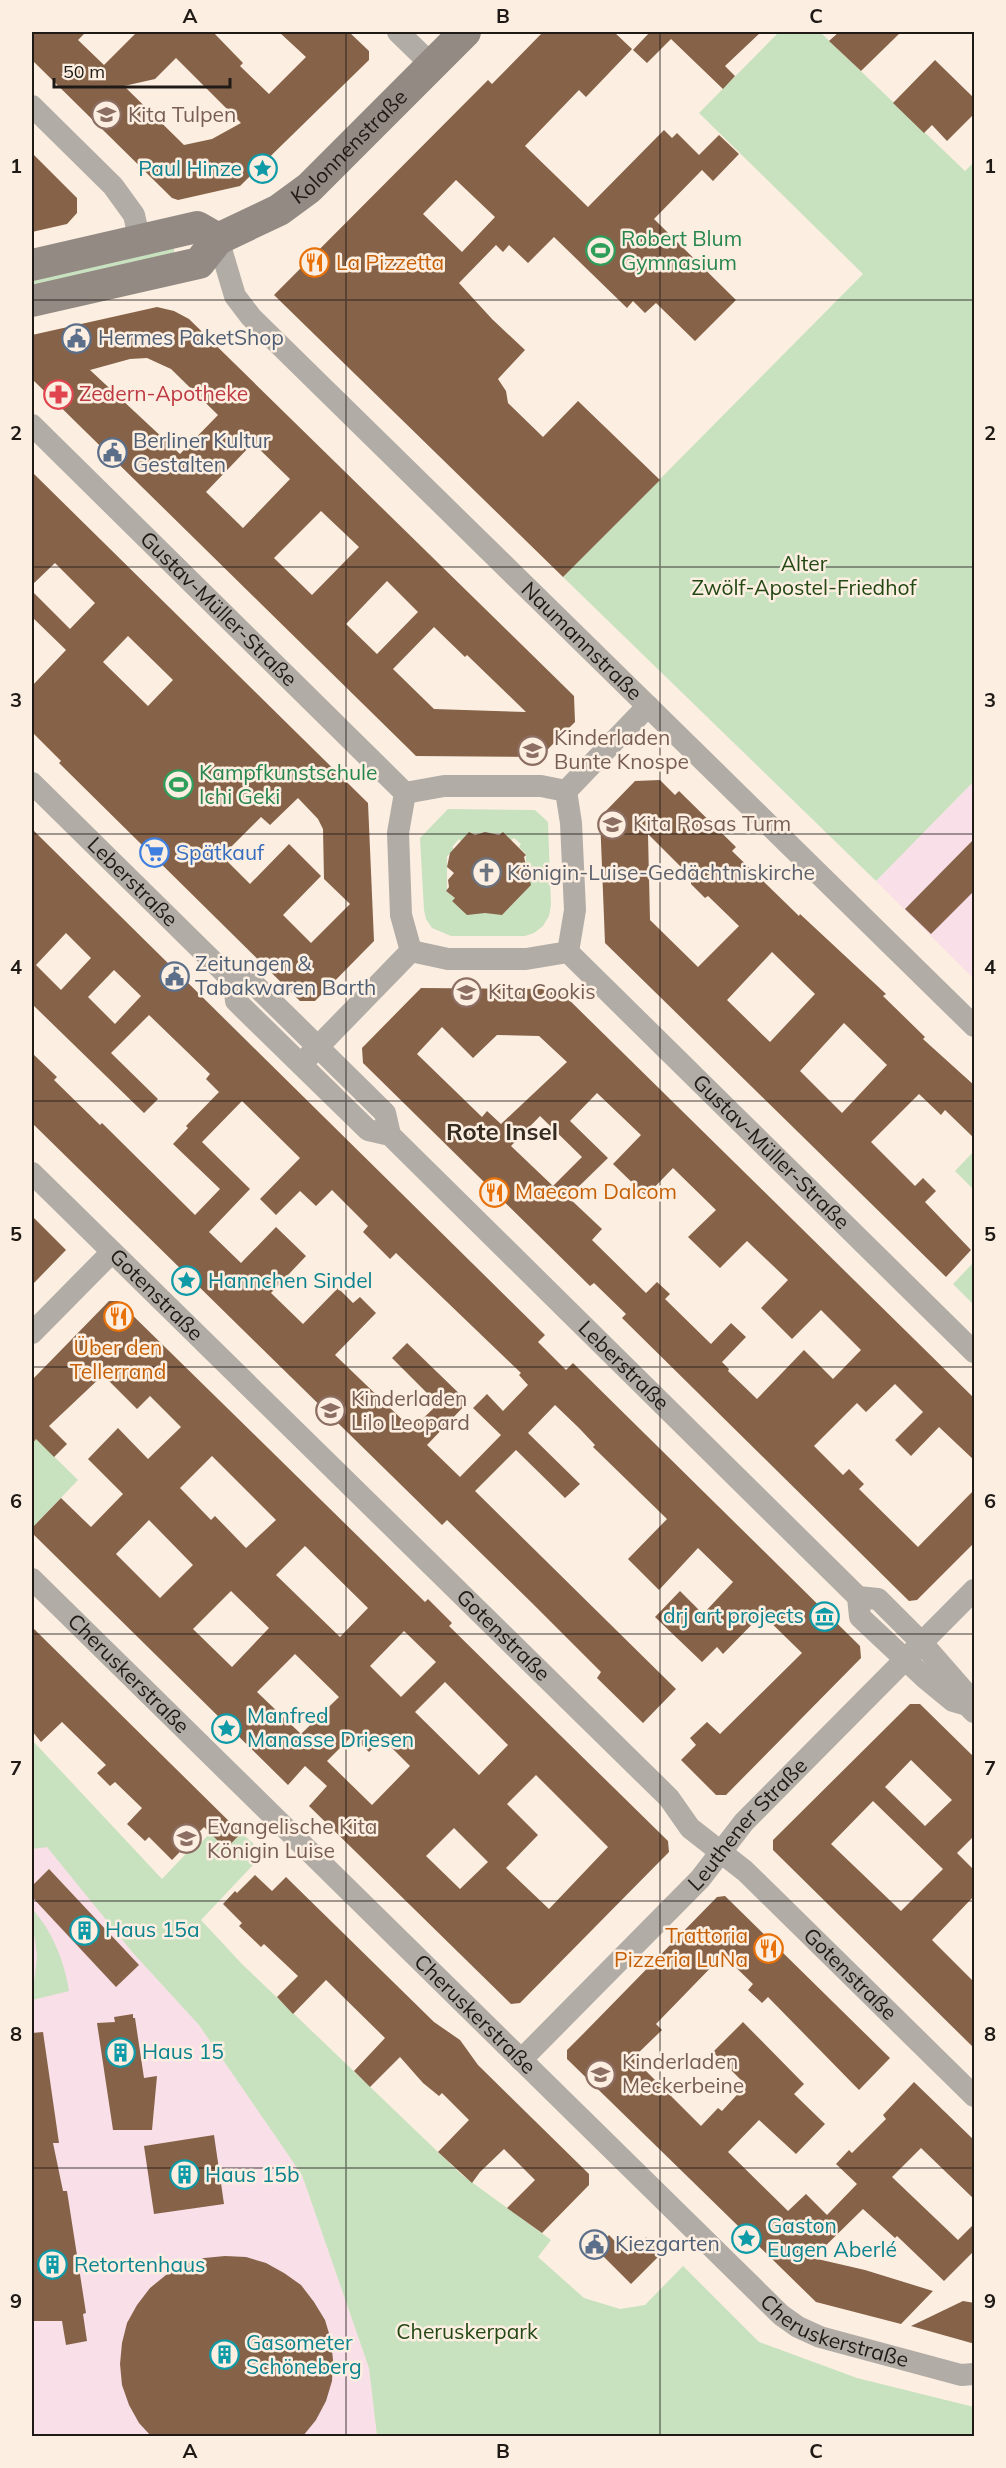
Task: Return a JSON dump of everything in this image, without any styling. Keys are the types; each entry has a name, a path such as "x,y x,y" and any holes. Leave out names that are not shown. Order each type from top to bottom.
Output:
{"main road":[{"name":"Kolonnenstraße","path":"32,301 199,263 218,239 262,220 303,193 465,32"},
{"path":"32,266 197,227 218,239"}],"street":[{"path":"398,32 432,65"},
{"path":"32,106 113,186 134,215 140,241"},
{"name":"Naumannstraße","path":"218,239 235,296 250,316 975,1026"},
{"name":"Gustav-Müller-Straße","path":"32,425 405,793"},
{"path":"566,792 648,706"},
{"name":"Leberstraße","path":"32,783 234,982 236,1001 368,1130 390,1135 858,1597 878,1599 922,1643 964,1691 971,1708"},
{"path":"411,951 401,915 398,833 405,793 444,786 541,786 566,792"},
{"path":"411,951 457,959 525,960 568,952 575,910 571,823 566,792"},
{"path":"300,1064 411,951"},
{"name":"Gustav-Müller-Straße","path":"568,952 975,1352"},
{"name":"Leberstraße","path":"234,982 253,983 385,1113 390,1135"},
{"name":"Gotenstraße","path":"32,1173 669,1798 690,1828 744,1871 975,2096"},
{"path":"32,1333 112,1252"},
{"name":"Cheruskerstraße","path":"32,1579 521,2061 789,2321 809,2333 831,2341 968,2375"},
{"name":"Leuthener Straße","path":"521,2061 700,1879 744,1822 975,1590"},
{"name":"Leberstraße","path":"858,1597 860,1617 905,1661 953,1701 971,1708"}],"shaded area":[{"path":"974,781 974,979 876,881"},
{"path":"47,1846 133,1953 199,2025 302,2175 369,2368 377,2436 32,2436 32,1849"}],"green space":[{"name":"Alter Zwölf-Apostel-Friedhof","path":"779,32 820,32 965,171 974,162 974,781 876,881 563,577 863,274 699,113"},
{"path":"174,245 174,256 32,289 32,278"},
{"path":"448,809 535,810 548,822 551,905 549,916 543,926 525,936 451,936 432,928 426,919 424,910 420,838","holes":["468,833 504,833 511,840 514,838 521,844 519,847 526,854 526,890 505,912 462,906 460,908 452,901 455,898 447,892 447,856 455,850 452,847 459,839 462,842"]},
{"path":"974,1151 974,1190 955,1171"},
{"path":"974,1262 974,1305 953,1284"},
{"path":"32,1435 78,1480 32,1528"},
{"name":"Cheruskerpark","path":"32,1740 162,1879 197,1842 199,1845 210,1833 226,1848 241,1833 254,1844 244,1855 253,1865 201,1920 242,1964 462,2175 551,2240 538,2257 584,2298 620,2309 645,2305 683,2266 759,2342 857,2378 974,2407 974,2436 377,2436 369,2368 302,2175 199,2025 133,1953 47,1847 32,1849"},
{"path":"32,1909 46,1927 56,1947 69,1991 32,2000 37,1957 32,1929"}],"building":[{"path":"32,32 86,32 78,40 104,65 137,32 213,32 243,63 240,66 269,94 306,57 279,32 349,32 369,51 369,60 240,186 178,200 172,198 32,60","holes":["176,58 241,123 212,139 184,145 124,86 155,79"]},
{"path":"543,32 614,32 632,49 586,97 579,90 525,146 588,207 664,130 672,138 677,133 699,155 719,135 739,154 713,181 702,170 654,219 736,300 695,341 656,303 645,313 633,301 627,308 554,237 528,263 509,245 503,252 496,245 459,283 525,350 498,379 506,391 508,403 543,437 578,401 660,480 563,577 274,295 488,80 492,84","holes":["456,180 495,217 462,252 423,214"]},
{"path":"650,32 761,32 725,66 735,76 723,89 671,39 647,63 633,50"},
{"path":"839,32 901,32 861,71 829,41"},
{"path":"935,60 975,99 975,113 947,141 932,125 924,133 893,103"},
{"path":"32,153 77,198 77,213 67,224 32,232"},
{"path":"157,307 174,311 189,319 574,696 575,722 540,757 416,756 32,379 32,335","holes":["147,358 171,369 218,415 180,454 90,370 130,359","253,443 290,479 243,528 206,492","321,511 359,547 312,595 274,558","387,581 418,612 377,654 346,624","434,627 465,657 467,655 526,712 434,709 393,669"]},
{"path":"32,472 368,803 374,941 315,1001 300,1001 59,763 61,761 32,732 32,686 66,650 32,617 32,591 70,629 95,603 55,563 32,585","holes":["128,636 173,680 148,706 103,662","298,798 318,819 323,829 324,879 350,904 311,943 283,915 321,876 289,844 250,884 222,856 261,817 270,825"]},
{"path":"660,780 675,795 679,791 736,847 732,851 799,916 800,914 886,994 883,996 925,1037 923,1039 975,1086 975,1139 945,1110 941,1115 919,1094 871,1142 915,1186 923,1178 936,1191 925,1202 971,1250 946,1277 605,943 600,817 635,781","holes":["648,834 691,877 691,884 705,898 708,896 739,926 698,967 650,920","772,952 815,994 770,1042 727,1000","844,1023 887,1065 842,1113 800,1071"]},
{"path":"32,829 545,1335 538,1342 566,1370 573,1363 860,1646 861,1658 726,1795 716,1795 681,1760 696,1745 690,1738 707,1722 720,1734 802,1653 762,1614 723,1654 717,1647 702,1662 655,1617 680,1591 703,1614 733,1582 698,1548 659,1590 628,1559 667,1519 593,1447 595,1445 555,1405 528,1433 580,1484 565,1498 516,1450 475,1491 676,1689 643,1723 597,1678 601,1672 532,1603 447,1520 442,1525 32,1123 32,1053 57,1077 54,1080 100,1125 102,1123 195,1215 220,1189 173,1144 188,1128 186,1126 219,1092 206,1079 210,1074 149,1015 111,1053 158,1099 144,1113 32,1004","holes":["66,933 91,958 61,990 36,965","114,970 141,996 115,1024 88,997","242,1101 300,1158 260,1199 276,1215 300,1191 316,1206 332,1190 368,1226 363,1232 390,1259 396,1253 521,1373 519,1375 528,1385 503,1411 487,1394 473,1408 501,1435 460,1477 427,1445 468,1402 407,1343 392,1358 438,1404 412,1429 335,1355 376,1313 360,1297 353,1303 338,1288 303,1324 271,1293 306,1256 276,1227 241,1263 209,1232 250,1189 202,1142"]},
{"name":"Königin-Luise-Gedächtniskirche","path":"469,832 475,835 485,832 499,835 503,832 526,855 524,857 531,885 502,915 485,913 467,915 452,901 455,898 446,891 449,887 448,880 454,873 447,867 450,853"},
{"path":"975,838 975,890 931,934 905,909"},
{"path":"421,988 558,989 975,1399 975,1461 939,1427 911,1456 895,1440 923,1412 895,1384 866,1412 857,1403 814,1446 843,1475 849,1469 864,1484 859,1489 918,1547 975,1489 975,1542 917,1600 909,1601 622,1318 626,1314 594,1283 590,1286 363,1063 362,1048","holes":["442,1027 473,1058 497,1035 539,1036 567,1062 501,1124 487,1111 482,1117 417,1054","597,1093 641,1135 613,1164 646,1196 673,1168 716,1210 688,1237 720,1268 747,1241 788,1280 761,1308 792,1339 821,1310 861,1350 833,1379 804,1350 757,1399 728,1371 729,1369 722,1362 746,1337 731,1323 711,1344 665,1299 670,1294 657,1282 646,1293 592,1240 602,1229 568,1197 608,1158 570,1121","540,1116 582,1157 553,1186 511,1146"]},
{"path":"32,1216 66,1250 32,1285"},
{"path":"109,1301 118,1301 425,1602 428,1599 452,1623 449,1626 668,1841 669,1852 520,2003 511,2004 309,1806 327,1786 305,1766 288,1785 32,1533 32,1528 61,1498 91,1527 123,1494 88,1459 118,1428 148,1459 181,1427 150,1396 137,1409 103,1375 49,1426 67,1444 54,1457 36,1439 32,1444 32,1380","holes":["212,1456 276,1520 246,1548 215,1516 211,1520 180,1488","149,1520 193,1565 160,1598 116,1554","305,1546 368,1608 340,1637 276,1575","231,1591 269,1628 232,1667 193,1629","404,1631 436,1662 401,1697 370,1666","295,1654 339,1697 301,1734 257,1692","445,1682 508,1745 479,1775 415,1712","352,1736 369,1752 383,1739 410,1766 372,1805 327,1761","536,1775 608,1847 549,1909 506,1868 538,1835 507,1804","454,1828 488,1862 460,1889 426,1856"]},
{"path":"32,1627 241,1833 226,1849 204,1827 172,1860 149,1837 145,1841 127,1824 142,1808 115,1782 110,1786 97,1773 106,1765 62,1722 41,1742 32,1731"},
{"path":"910,1704 920,1704 975,1758 975,1835 957,1853 975,1871 975,1895 932,1940 975,1983 975,2049 773,1850 773,1840","holes":["911,1760 952,1800 925,1826 885,1787","873,1801 943,1869 901,1911 831,1844"]},
{"name":"Haus 15a","path":"49,1869 139,1965 116,1987 32,1897 32,1886"},
{"path":"255,1875 272,1891 286,1877 434,2022 460,2040 478,2065 589,2174 589,2185 542,2233 507,2208 535,2180 504,2149 472,2183 438,2152 469,2120 442,2093 439,2096 423,2083 400,2057 370,2087 354,2071 385,2038 326,1980 293,2014 277,1997 298,1976 264,1944 261,1947 239,1926 242,1923 223,1904"},
{"path":"725,1896 890,2058 859,2090 768,1997 762,2003 748,1990 753,1984 723,1955 656,2024 662,2030 633,2058 701,2126 718,2108 722,2111 746,2085 713,2052 743,2022 804,2084 794,2094 825,2124 796,2154 759,2120 728,2152 788,2211 806,2194 827,2215 857,2184 836,2164 849,2150 852,2153 886,2119 883,2115 914,2082 975,2141 975,2200 921,2148 892,2177 958,2240 975,2223 975,2250 944,2281 897,2236 895,2238 863,2209 813,2258 865,2270 933,2291 901,2324 816,2302 567,2059 567,2050 717,1897"},
{"name":"Haus 15","path":"133,2014 144,2078 157,2076 152,2130 113,2130 97,2023 115,2022 114,2017"},
{"name":"Retortenhaus","path":"43,2032 59,2143 53,2143 63,2191 67,2191 86,2313 83,2314 87,2341 66,2345 62,2321 32,2321 32,2033"},
{"name":"Haus 15b","path":"214,2135 224,2204 154,2214 144,2146"},
{"path":"609,2235 628,2255 646,2237 662,2253 631,2284 596,2249"},
{"name":"Gasometer Schöneberg","path":"246,2257 266,2263 284,2273 301,2285 325,2320 331,2340 332,2381 326,2401 316,2420 303,2436 151,2436 139,2423 129,2405 122,2385 120,2364 127,2323 137,2305 150,2288 184,2264 204,2258"},
{"path":"963,2301 975,2303 975,2344 911,2326"}],"place":[{"name":"Kita Tulpen","path":"107,115"},
{"name":"Paul Hinze","path":"263,169"},
{"name":"Robert Blum Gymnasium","path":"600,251"},
{"name":"La Pizzetta","path":"315,263"},
{"name":"Hermes PaketShop","path":"77,338"},
{"name":"Zedern-Apotheke","path":"58,394"},
{"name":"Berliner Kultur Gestalten","path":"112,453"},
{"name":"Kinderladen Bunte Knospe","path":"533,750"},
{"name":"Kampfkunstschule Ichi Geki","path":"178,785"},
{"name":"Kita Rosas Turm","path":"612,824"},
{"name":"Spätkauf","path":"155,853"},
{"name":"Königin-Luise-Gedächtniskirche","path":"486,873"},
{"name":"Zeitungen & Tabakwaren Barth","path":"174,976"},
{"name":"Kita Cookis","path":"467,992"},
{"name":"Maecom Dalcom","path":"494,1192"},
{"name":"Hannchen Sindel","path":"187,1281"},
{"name":"Über den Tellerrand","path":"118,1317"},
{"name":"Kinderladen Lilo Leopard","path":"330,1411"},
{"name":"drj art projects","path":"825,1616"},
{"name":"Manfred Manasse Driesen","path":"226,1728"},
{"name":"Evangelische Kita Königin Luise","path":"186,1839"},
{"name":"Haus 15a","path":"84,1930"},
{"name":"Trattoria Pizzeria LuNa","path":"769,1948"},
{"name":"Haus 15","path":"121,2052"},
{"name":"Kinderladen Meckerbeine","path":"601,2074"},
{"name":"Haus 15b","path":"184,2175"},
{"name":"Gaston Eugen Aberlé","path":"746,2238"},
{"name":"Kiezgarten","path":"594,2244"},
{"name":"Retortenhaus","path":"53,2265"},
{"name":"Gasometer Schöneberg","path":"225,2355"}],"district":[{"name":"Rote Insel","path":"502,1132"}]}
